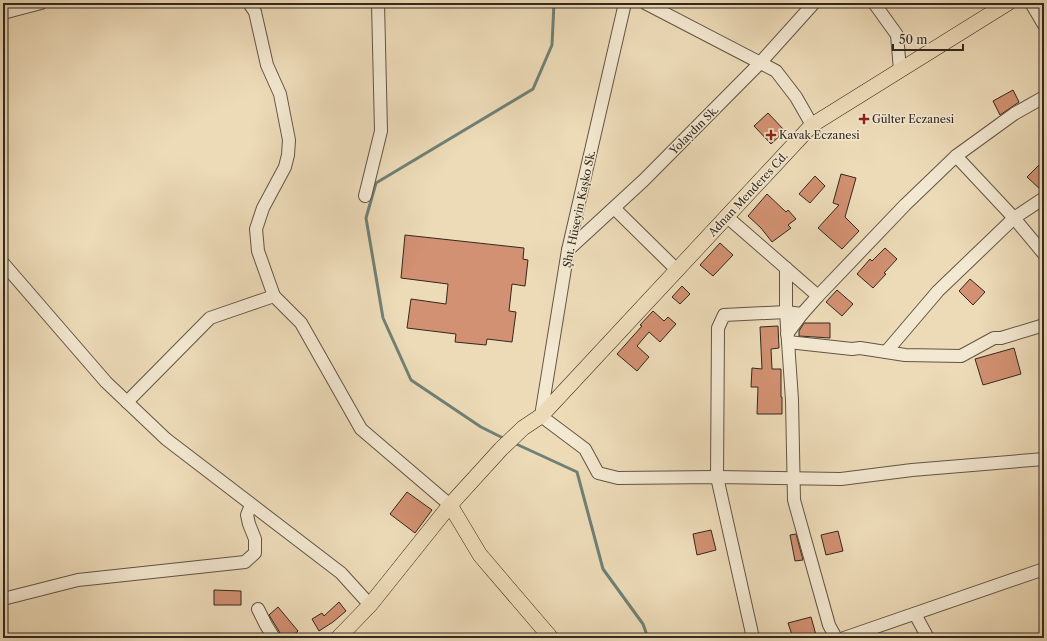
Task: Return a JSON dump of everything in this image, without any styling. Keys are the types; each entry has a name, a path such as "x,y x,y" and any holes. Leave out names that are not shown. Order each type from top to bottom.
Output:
{"main road":[{"name":"Adnan Menderes Cd.","path":"338,638 370,605 450,505 501,449 523,428 541,416 812,125 1008,3"},
{"path":"450,505 480,555 551,638"}],"street":[{"path":"3,13 41,3"},
{"path":"249,3 254,12 267,65 280,94 289,140 288,155 285,167 262,208 256,229 258,251 274,296 301,323 361,429 450,505"},
{"path":"365,196 381,132 378,3"},
{"name":"Şht. Hüseyin Kaşko Sk.","path":"541,416 568,250 625,3"},
{"path":"645,3 776,71 796,97 812,125"},
{"name":"Yolaydın Sk.","path":"568,250 644,180 760,63 814,3"},
{"path":"874,3 897,35 900,70"},
{"path":"1031,3 1044,25"},
{"path":"788,338 802,314 818,296 905,205 956,156 1014,114 1044,97"},
{"path":"956,156 1014,218 1044,254"},
{"path":"886,352 938,291 1014,218 1044,198"},
{"path":"614,208 677,270"},
{"path":"726,216 818,296"},
{"path":"3,264 106,382 166,439 341,573 370,605"},
{"path":"786,268 786,312 792,400 794,500 829,625 836,638"},
{"path":"127,402 210,318 274,296"},
{"path":"753,638 717,477 718,328 724,315 786,312 802,314"},
{"path":"788,338 852,349 860,348 905,355 961,356 994,338 1001,338 1044,325"},
{"path":"541,416 585,449 598,473 618,478 793,477 841,479 912,470 1044,458"},
{"path":"3,599 78,580 245,562 255,553 254,539 247,515 251,505"},
{"path":"844,638 1044,569"},
{"path":"258,608 274,638"},
{"path":"915,614 928,638"}],"building":[{"path":"1013,90 1019,102 1000,115 993,101"},
{"path":"768,113 785,131 771,144 754,126"},
{"path":"1040,164 1044,168 1044,191 1042,191 1027,177"},
{"path":"841,174 856,178 845,217 859,231 842,249 818,228 839,205 833,203"},
{"path":"815,176 825,186 810,203 799,194"},
{"path":"767,194 786,212 788,210 796,219 788,225 791,228 772,242 761,228 748,216"},
{"path":"405,235 524,248 523,259 528,260 525,286 512,284 509,311 516,312 512,342 487,339 486,345 455,342 456,334 407,328 411,299 446,304 448,284 401,278"},
{"path":"720,243 733,255 713,276 700,265"},
{"path":"885,248 897,259 873,288 857,274 870,259 872,261"},
{"path":"970,279 985,292 973,305 959,291"},
{"path":"682,286 690,294 680,304 672,297"},
{"path":"837,290 853,304 842,316 826,302"},
{"path":"653,311 664,321 668,317 676,324 660,342 649,332 637,346 649,357 637,371 617,354"},
{"path":"804,323 830,323 830,338 799,336 799,331"},
{"path":"778,326 779,348 771,349 772,369 781,369 782,414 757,414 758,387 751,387 752,368 762,369 760,327"},
{"path":"1014,348 1021,374 983,385 975,359"},
{"path":"407,492 432,510 415,533 390,514"},
{"path":"711,530 716,550 697,555 693,534"},
{"path":"838,531 843,551 826,555 821,535"},
{"path":"796,534 803,560 795,561 790,535"},
{"path":"214,590 241,591 241,605 214,605"},
{"path":"339,602 346,611 319,631 312,619 322,613 324,616"},
{"path":"278,607 298,631 290,638 284,638 269,615"},
{"path":"811,617 816,635 805,638 793,638 788,623"}],"waterway":[{"path":"505,439 481,427 411,380 383,318 366,218 376,183 533,89 552,45 554,3"},
{"path":"514,443 577,472 603,569 643,624 648,638"}],"place":[{"name":"Gülter Eczanesi","path":"864,119"},
{"name":"Kavak Eczanesi","path":"771,135"}]}
